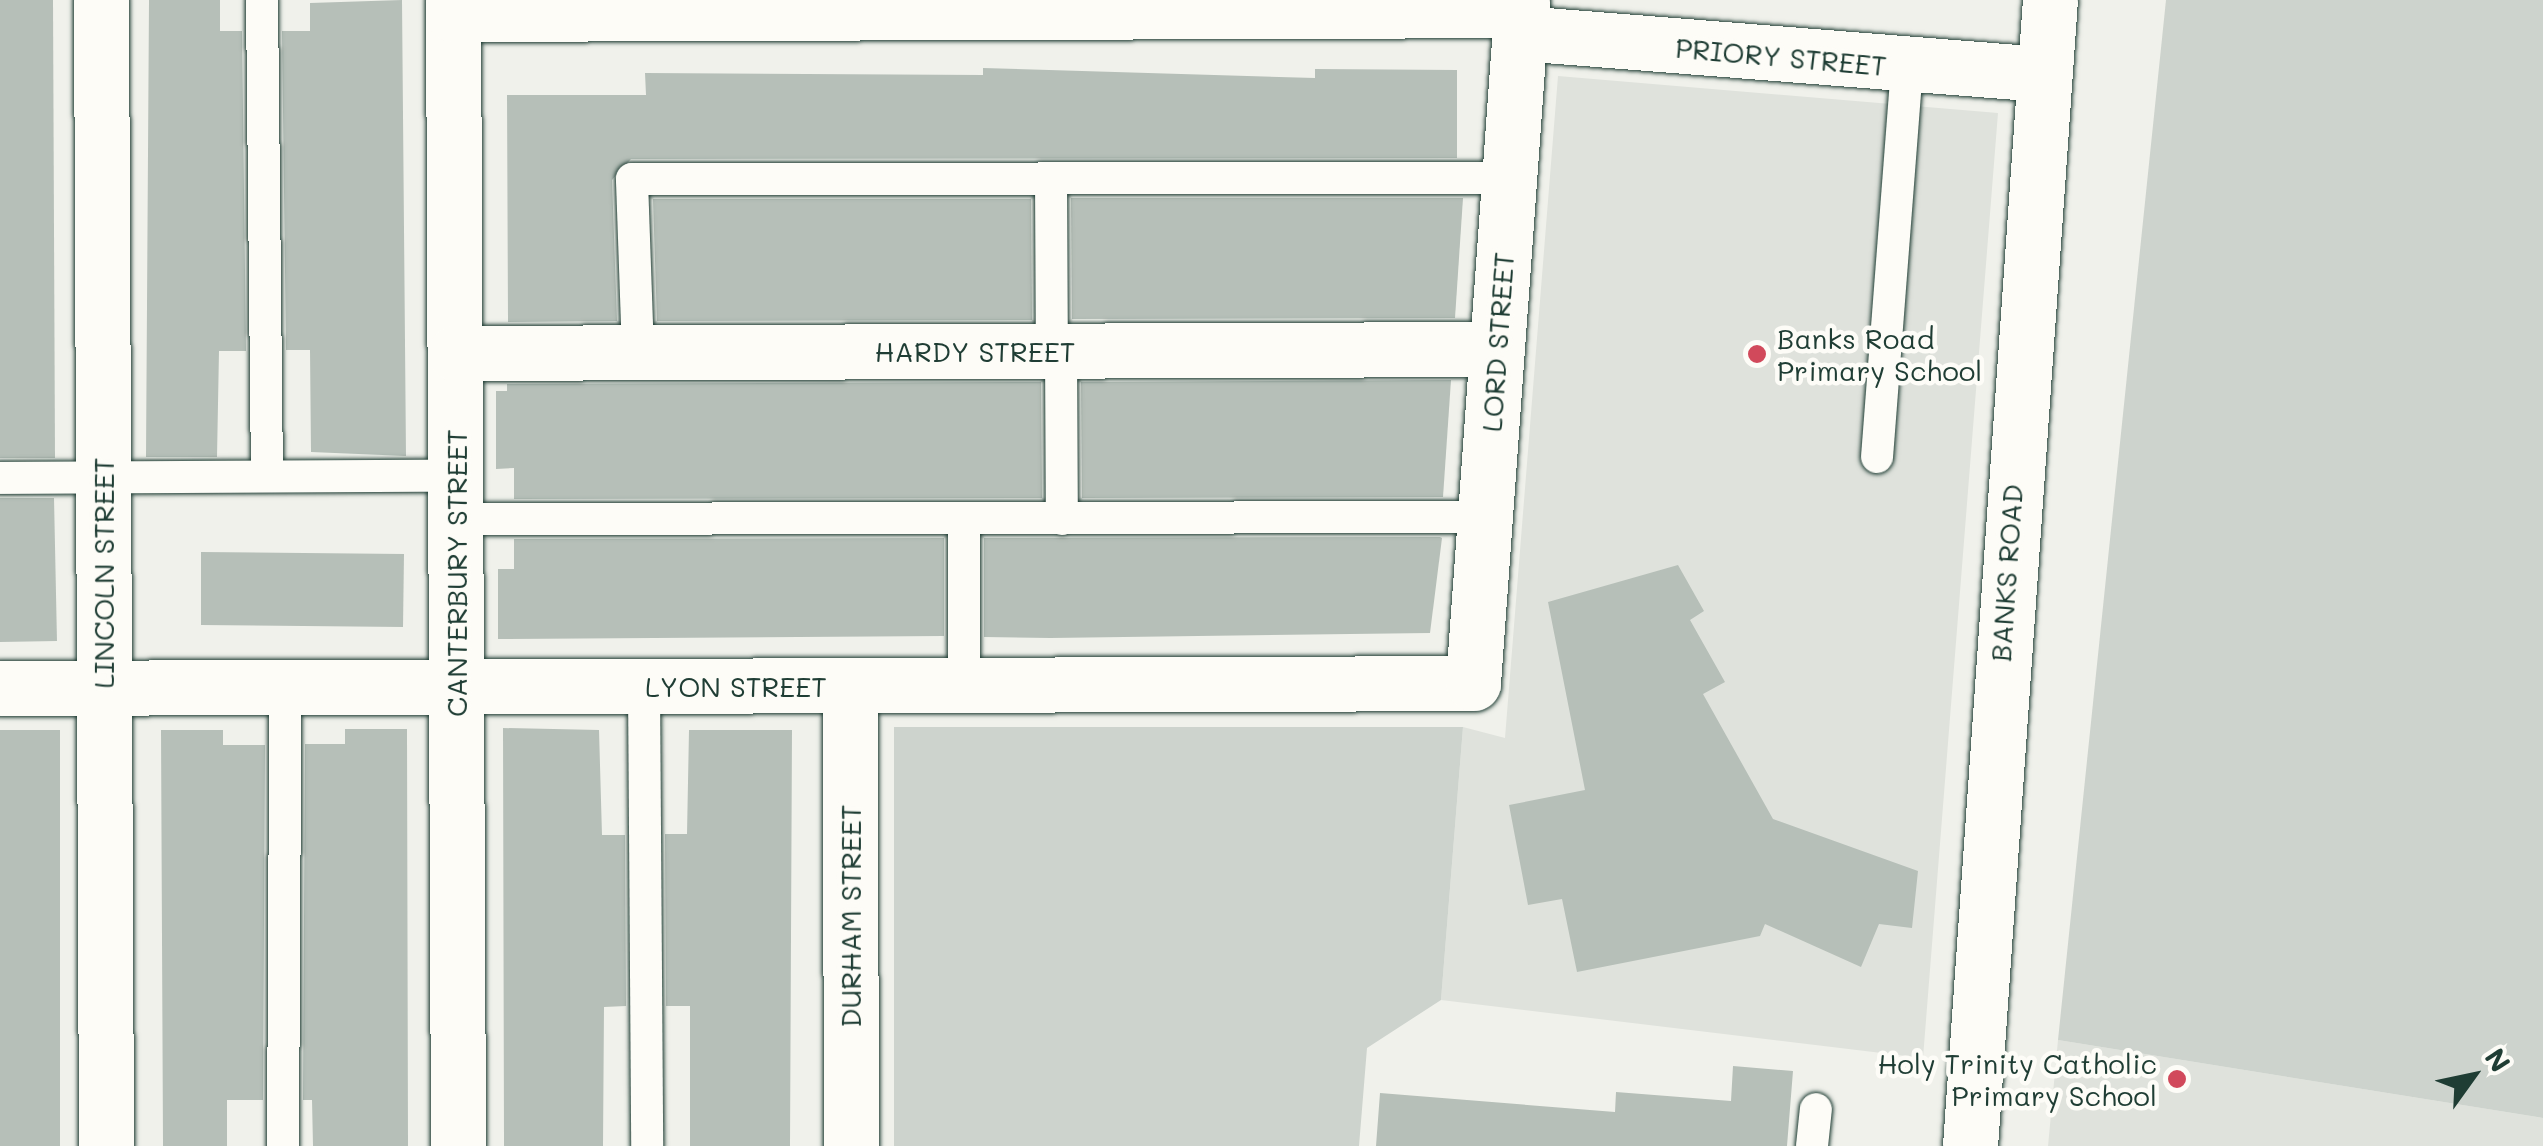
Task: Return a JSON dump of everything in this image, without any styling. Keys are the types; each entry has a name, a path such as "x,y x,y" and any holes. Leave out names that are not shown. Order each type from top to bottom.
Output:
{"street":[{"name":"LINCOLN STREET","path":"101,0 106,1146"},
{"name":"BANKS ROAD","path":"1970,1146 2050,0"},
{"name":"PRIORY STREET","path":"453,7 1521,14 1907,67 2042,74"},
{"name":"CANTERBURY STREET","path":"453,7 458,1146"},
{"name":"LORD STREET","path":"1472,683 1521,14"},
{"name":"HARDY STREET","path":"455,353 1495,350"},
{"name":"LYON STREET","path":"0,688 1472,683"},
{"name":"DURHAM STREET","path":"850,686 850,1146"}],"lane":[{"path":"262,0 267,476"},
{"path":"1877,457 1907,67"},
{"path":"638,353 632,179 1509,178"},
{"path":"1051,179 1062,519"},
{"path":"0,478 267,476 456,498 964,520 1484,516"},
{"path":"964,520 964,686"},
{"path":"644,686 647,1146"},
{"path":"283,1146 285,688"},
{"path":"1812,1146 1816,1109"}],"shaded area":[{"path":"2166,0 2543,0 2543,1118 2058,1040"},
{"name":"Banks Road Primary School","path":"1558,76 1998,113 1923,1058 1441,1000 1463,727 1505,738"},
{"path":"894,727 1463,727 1441,1000 1367,1048 1359,1146 894,1146"},
{"name":"Holy Trinity Catholic Primary School","path":"2058,1040 2543,1118 2543,1146 2048,1146"}],"building":[{"path":"0,0 53,0 55,458 0,458"},
{"path":"149,0 220,0 220,31 242,31 246,351 219,351 217,457 146,457"},
{"path":"402,0 406,456 311,452 310,350 286,350 282,31 310,31 310,3"},
{"path":"983,68 1315,78 1315,69 1457,70 1457,158 631,159 612,180 617,321 508,322 507,95 646,95 645,73 983,75"},
{"path":"1071,198 1463,198 1455,318 1072,319"},
{"path":"653,199 1031,199 1032,320 657,321"},
{"path":"1451,380 1443,497 1082,498 1081,382"},
{"path":"1041,382 1042,498 514,499 514,468 496,469 496,391 507,391 507,384"},
{"path":"0,498 54,498 57,641 0,642"},
{"path":"944,538 944,636 498,639 498,569 514,569 514,539"},
{"path":"984,538 1442,538 1430,633 1050,638 984,637"},
{"path":"201,552 404,554 403,627 201,625"},
{"path":"1678,565 1704,611 1690,620 1725,682 1703,694 1773,819 1918,871 1912,928 1879,924 1861,967 1765,924 1760,936 1577,972 1562,899 1528,905 1509,805 1585,790 1548,602"},
{"path":"503,728 599,730 602,835 625,835 626,1006 604,1007 603,1146 504,1146"},
{"path":"345,729 407,729 408,1146 313,1146 312,1100 303,1100 305,744 345,744"},
{"path":"0,730 60,730 60,1146 0,1146"},
{"path":"161,730 223,730 223,745 265,745 263,1100 227,1100 227,1146 163,1146"},
{"path":"689,730 792,730 790,1146 690,1146 690,1006 666,1006 665,834 687,834"},
{"path":"1733,1066 1793,1071 1787,1146 1376,1146 1380,1093 1615,1112 1616,1092 1731,1101"}],"place":[{"name":"Banks Road Primary School","path":"1757,354"},
{"name":"Holy Trinity Catholic Primary School","path":"2177,1079"}]}
